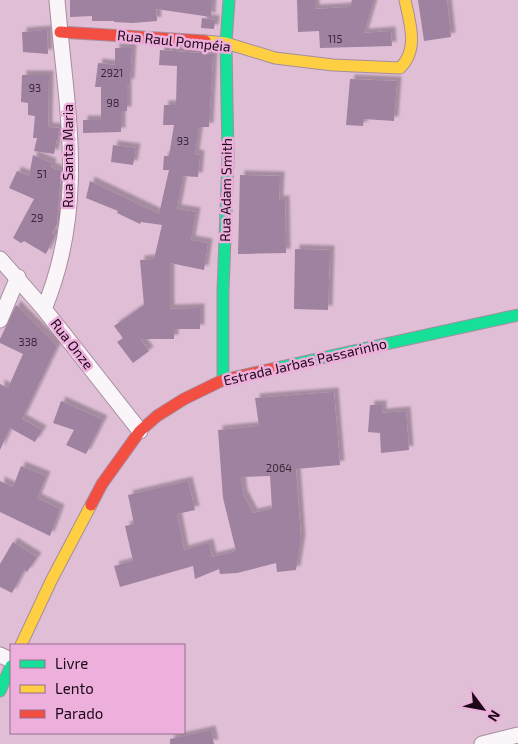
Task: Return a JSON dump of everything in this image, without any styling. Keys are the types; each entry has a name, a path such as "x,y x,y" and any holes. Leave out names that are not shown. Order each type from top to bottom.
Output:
{"street":[{"name":"Rua Santa Maria","path":"44,309 65,246 71,193 67,88 57,0"},
{"name":"Rua Adam Smith","path":"222,380 228,158 226,43 229,0"},
{"name":"Rua Raul Pompéia","path":"60,32 226,43 275,58 332,65 387,69 400,68 406,65 411,52 409,19 405,0"},
{"name":"Rua Onze","path":"0,260 18,277 140,431"},
{"path":"0,320 18,277"},
{"name":"Estrada Jarbas Passarinho","path":"21,644 51,581 102,484 140,431 157,416 184,399 222,380 518,315"},
{"path":"0,691 10,668"},
{"path":"482,744 518,736"}],"building":[{"path":"70,0 212,0 211,17 156,9 157,21 133,23 92,21 92,16 70,17"},
{"path":"297,0 315,0 315,9 350,7 352,0 374,0 364,33 391,31 392,46 320,48 319,31 298,32"},
{"path":"418,0 447,0 451,37 424,41"},
{"path":"202,18 215,20 214,29 201,28"},
{"path":"47,30 48,54 23,52 22,32"},
{"path":"115,48 132,48 130,83 127,83 127,111 121,111 121,132 83,133 83,120 101,120 101,87 95,87 98,63 115,65"},
{"path":"160,50 213,54 209,127 199,127 195,154 200,155 198,177 183,176 177,209 196,212 191,240 208,243 204,270 170,263 170,309 200,308 200,329 174,329 174,339 140,339 149,351 133,363 117,342 123,338 114,326 144,305 140,260 154,259 162,225 141,222 140,224 117,213 118,211 86,198 90,181 159,214 169,170 163,170 164,156 169,156 174,125 163,125 164,105 176,105 177,66 159,65"},
{"path":"22,75 49,75 48,127 59,128 54,154 34,151 37,138 33,138 35,116 28,115 28,103 21,102"},
{"path":"350,79 397,81 394,121 364,119 363,126 346,125"},
{"path":"113,145 136,148 133,165 111,162"},
{"path":"33,155 52,163 51,167 61,171 57,224 52,233 55,235 46,254 24,241 21,243 13,238 34,199 9,188 17,171 29,176"},
{"path":"240,175 280,176 279,200 285,200 286,253 238,254"},
{"path":"295,249 330,250 328,310 294,309"},
{"path":"16,305 57,346 22,419 42,430 35,442 10,428 0,450 0,384 8,388 23,354 0,343 0,339"},
{"path":"334,392 340,465 296,469 301,539 296,570 277,572 276,563 237,573 220,574 219,569 195,579 193,566 120,587 114,566 133,561 125,526 134,524 128,495 188,481 195,510 177,514 184,550 209,543 212,557 236,551 223,498 218,430 259,426 255,398","holes":["270,476 272,509 253,513 243,494 241,477"]},
{"path":"61,401 103,420 86,454 66,445 74,430 53,423"},
{"path":"370,405 382,405 382,413 406,411 409,450 381,453 380,433 368,432"},
{"path":"21,466 46,476 37,498 60,509 50,536 0,512 0,481 13,487"},
{"path":"13,542 37,557 27,572 24,570 12,593 0,587 0,564"},
{"path":"211,730 214,744 170,744 170,739"}],"traffic: fast":[{"path":"223,380 223,291 228,158 226,43 229,0"},
{"path":"276,368 518,315"},
{"path":"0,691 10,668"}],"traffic: slow":[{"path":"205,41 226,43 275,58 333,65 400,68 410,53 412,36 405,0"},
{"path":"21,644 51,581 91,505"}],"traffic: jam":[{"path":"60,32 205,41"},
{"path":"91,505 102,484 140,431 157,416 184,399 223,380 276,368"}]}
